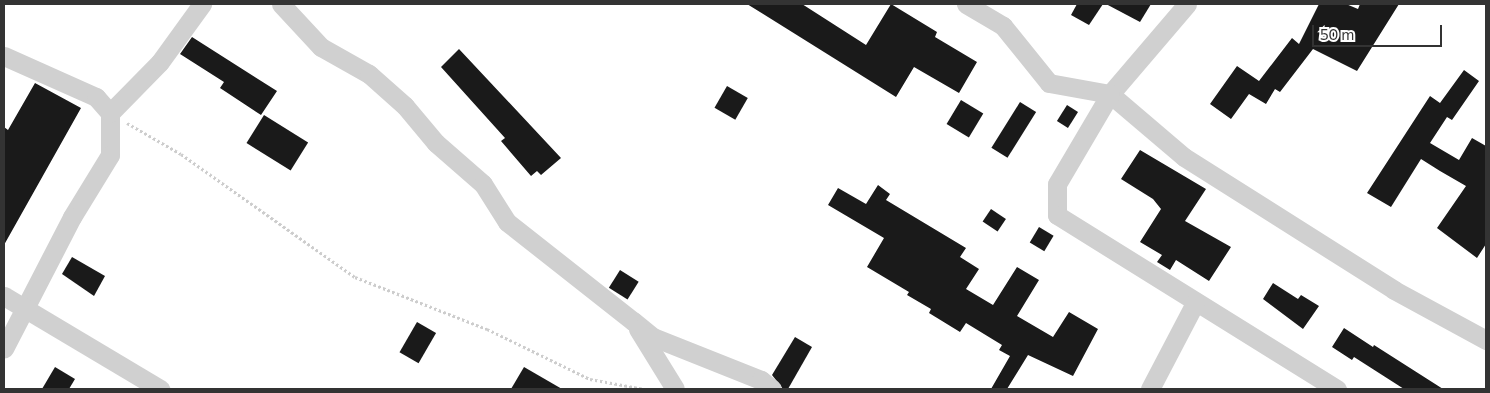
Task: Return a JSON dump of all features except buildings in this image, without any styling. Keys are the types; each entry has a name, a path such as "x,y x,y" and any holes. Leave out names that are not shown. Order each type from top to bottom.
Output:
{"street":[{"path":"110,113 160,62 202,4"},
{"path":"281,4 322,47 369,74 405,106 436,143 483,184 507,222 633,321 654,337 761,380 772,389"},
{"path":"966,4 1004,26 1049,83 1110,94 1184,157 1394,290 1486,340"},
{"path":"1187,4 1110,94 1057,184 1057,215 1195,303 1337,389"},
{"path":"4,56 96,97 110,113 110,154 72,217 4,350"},
{"path":"4,296 160,389"},
{"path":"1150,389 1195,303"},
{"path":"633,321 675,389"}],"path":[{"path":"110,113 181,154 355,277 487,329 590,379 644,389"}]}
